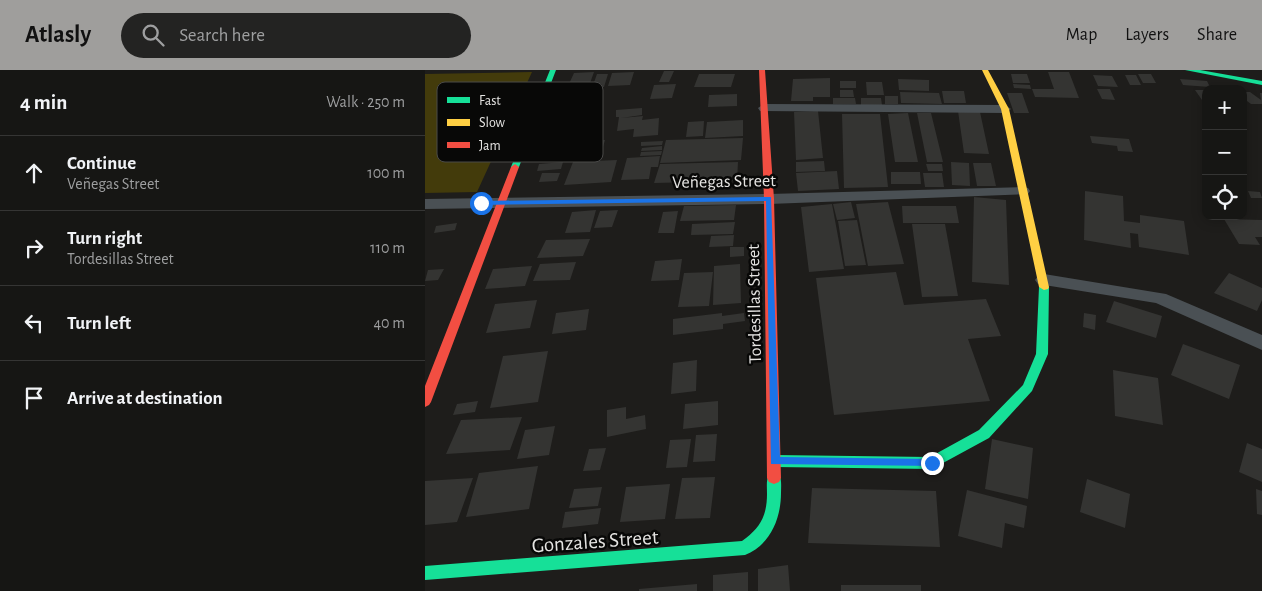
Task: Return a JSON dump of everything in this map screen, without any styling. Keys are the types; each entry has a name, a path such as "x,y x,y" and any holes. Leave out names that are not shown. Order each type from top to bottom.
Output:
{"street":[{"path":"548,82 553,70"},
{"name":"Tordesillas Street","path":"762,70 769,199 775,461 775,507 764,535"},
{"path":"775,461 932,463 984,434 1028,388 1042,354 1044,280 1005,109 985,70"},
{"path":"1188,70 1262,82"},
{"path":"764,108 1005,109"},
{"path":"425,402 518,162"},
{"name":"Veñegas Street","path":"425,204 769,199 1023,191"},
{"path":"1044,280 1159,298 1262,343"},
{"name":"Gonzales Street","path":"425,573 745,548 764,535"}],"shaded area":[{"path":"532,72 527,82 437,82 437,162 491,162 477,192 425,193 425,74"}],"building":[{"path":"664,71 674,71 669,82 659,82"},
{"path":"594,72 590,82 570,82 574,73"},
{"path":"634,72 630,85 608,86 612,73"},
{"path":"1048,72 1069,72 1079,98 1035,97 1032,89 1054,89"},
{"path":"597,74 608,74 604,87 603,82 594,82"},
{"path":"699,74 735,74 731,87 694,87"},
{"path":"1011,74 1027,74 1030,83 1013,83"},
{"path":"1138,74 1151,74 1156,83 1143,83"},
{"path":"1093,75 1112,76 1118,87 1098,86"},
{"path":"1125,75 1136,75 1141,85 1130,85"},
{"path":"830,78 830,97 813,97 813,101 791,101 793,79"},
{"path":"898,79 929,80 929,91 899,90"},
{"path":"1180,79 1207,81 1209,85 1202,86 1183,85"},
{"path":"840,81 856,81 856,88 840,88"},
{"path":"866,82 882,82 884,95 867,95"},
{"path":"676,84 672,98 650,99 654,85"},
{"path":"1013,84 1030,85 1031,89 1014,88"},
{"path":"1097,89 1110,89 1115,100 1102,99"},
{"path":"840,90 853,90 854,97 840,97"},
{"path":"1195,90 1202,90 1202,100"},
{"path":"942,91 964,91 966,103 944,103"},
{"path":"900,92 939,93 942,104 901,103"},
{"path":"1247,92 1261,100 1260,93 1262,93 1262,104 1251,104 1247,101"},
{"path":"1007,93 1022,93 1029,113 1014,113"},
{"path":"737,94 737,106 708,107 709,95"},
{"path":"885,96 898,96 898,104 885,104"},
{"path":"833,98 855,98 856,104 833,104"},
{"path":"861,98 881,98 882,105 861,105"},
{"path":"642,108 642,115 621,118 643,116 642,120 659,118 658,135 633,137 634,129 617,131 619,117 616,117 616,110"},
{"path":"818,111 823,158 796,160 794,112"},
{"path":"958,111 980,112 989,154 964,153"},
{"path":"908,113 918,162 895,162 888,114"},
{"path":"917,113 931,113 943,162 927,162"},
{"path":"842,114 880,114 888,187 844,188"},
{"path":"743,120 743,136 705,138 707,122"},
{"path":"704,121 703,136 686,137 688,122"},
{"path":"1090,136 1129,139 1133,152 1118,151 1117,146 1092,143"},
{"path":"743,138 741,160 660,163 666,140"},
{"path":"663,141 662,145 641,146 641,142"},
{"path":"662,146 662,150 641,151 642,148"},
{"path":"662,151 661,155 640,156 641,152"},
{"path":"660,156 658,167 651,167 649,179 621,180 627,158"},
{"path":"617,160 611,182 564,185 573,162"},
{"path":"824,161 825,171 796,172 796,162"},
{"path":"563,162 561,169 537,171 539,164"},
{"path":"738,162 737,181 654,183 660,164"},
{"path":"951,162 969,163 970,186 952,185"},
{"path":"973,163 991,163 996,186 977,186"},
{"path":"926,164 942,164 943,171 928,171"},
{"path":"837,171 839,189 798,191 796,173"},
{"path":"891,172 920,172 921,184 891,184"},
{"path":"542,173 560,173 557,181 539,182"},
{"path":"923,173 942,173 944,187 925,187"},
{"path":"1085,191 1123,196 1124,221 1140,223 1140,215 1184,221 1189,255 1139,247 1138,234 1130,233 1131,248 1084,240"},
{"path":"1248,191 1260,192 1262,198 1251,198"},
{"path":"974,197 1006,200 1009,285 972,282"},
{"path":"851,202 855,218 837,220 833,204"},
{"path":"888,202 904,264 868,266 856,204"},
{"path":"832,204 844,269 809,272 801,207"},
{"path":"736,205 734,220 680,221 684,206"},
{"path":"902,206 956,206 959,223 903,223"},
{"path":"596,210 590,232 565,233 572,212"},
{"path":"618,210 612,227 594,228 600,211"},
{"path":"678,211 674,233 658,233 663,212"},
{"path":"857,220 866,265 845,266 838,221"},
{"path":"1225,220 1262,220 1262,237 1255,237 1260,245 1239,244"},
{"path":"735,222 733,234 691,235 692,224"},
{"path":"457,223 455,230 434,233 436,226"},
{"path":"912,224 945,224 958,296 922,297"},
{"path":"734,235 733,246 709,247 711,236"},
{"path":"590,239 583,256 537,258 546,240"},
{"path":"730,247 744,247 744,256 730,257"},
{"path":"682,259 679,280 651,281 655,261"},
{"path":"576,262 570,280 533,281 540,264"},
{"path":"740,264 741,303 713,305 714,266"},
{"path":"532,266 525,286 485,289 493,269"},
{"path":"444,269 438,280 425,281 428,270"},
{"path":"713,272 709,306 678,307 684,273"},
{"path":"896,272 904,305 986,299 1001,336 968,339 990,401 834,415 816,278"},
{"path":"1229,273 1262,288 1262,300 1257,311 1214,293"},
{"path":"537,300 530,328 486,333 495,304"},
{"path":"1114,301 1162,316 1156,338 1106,322"},
{"path":"589,309 586,330 552,334 556,313"},
{"path":"722,313 722,316 744,313 745,321 723,324 723,329 673,335 673,319"},
{"path":"1084,313 1096,315 1095,330 1083,327"},
{"path":"1183,344 1240,365 1229,399 1171,375"},
{"path":"548,351 538,402 490,408 503,356"},
{"path":"697,360 696,391 671,394 673,363"},
{"path":"1113,370 1158,378 1163,425 1115,416"},
{"path":"478,401 475,412 453,415 457,404"},
{"path":"718,401 718,425 683,429 685,404"},
{"path":"626,407 626,419 645,415 646,429 607,437 607,410"},
{"path":"522,417 510,450 446,454 461,420"},
{"path":"555,426 549,455 517,459 525,430"},
{"path":"717,434 715,461 693,462 696,435"},
{"path":"691,439 687,467 666,468 670,440"},
{"path":"992,439 1033,448 1028,499 985,489"},
{"path":"1247,443 1262,449 1262,482 1239,472"},
{"path":"606,448 600,470 583,471 589,449"},
{"path":"538,466 529,509 466,517 479,473"},
{"path":"715,477 710,518 675,519 682,478"},
{"path":"473,478 457,522 425,525 425,481"},
{"path":"1087,479 1130,494 1125,528 1080,512"},
{"path":"670,484 665,519 620,522 626,487"},
{"path":"602,487 598,506 569,508 574,489"},
{"path":"812,488 936,491 940,547 808,543"},
{"path":"1256,489 1262,491 1262,515 1257,514"},
{"path":"967,490 1027,506 1024,528 1005,523 1002,548 958,536"},
{"path":"601,508 598,524 562,528 565,512"},
{"path":"788,565 790,591 758,591 758,569"},
{"path":"748,572 748,591 713,591 713,575"},
{"path":"697,584 697,591 639,591 639,589"},
{"path":"841,585 921,585 921,591 841,591"}],"traffic: fast":[{"path":"548,82 553,70"},
{"path":"1188,70 1262,83"},
{"path":"515,167 517,162"},
{"path":"775,461 932,463 984,434 1028,388 1042,354 1044,287"},
{"path":"425,573 745,548 768,526 773,510 774,478"}],"traffic: slow":[{"path":"985,70 1005,109 1044,287"}],"traffic: jam":[{"path":"762,70 769,199 774,478"},
{"path":"425,402 515,167"}],"route":[{"path":"481,203 769,199 775,461 932,463"}]}
